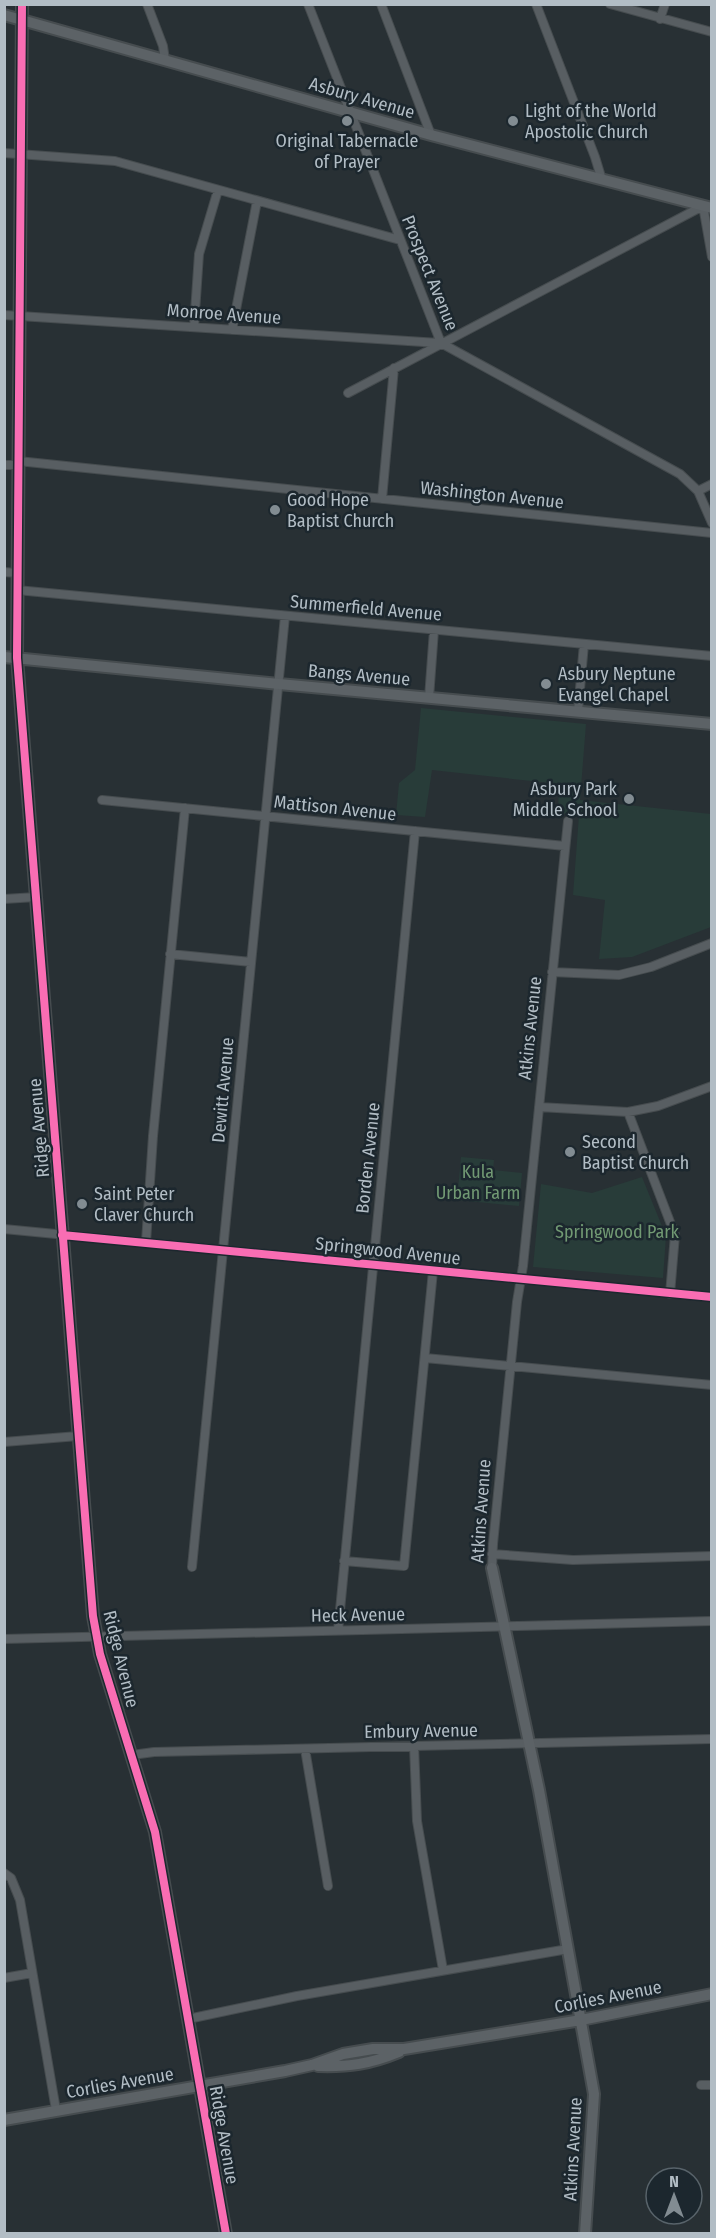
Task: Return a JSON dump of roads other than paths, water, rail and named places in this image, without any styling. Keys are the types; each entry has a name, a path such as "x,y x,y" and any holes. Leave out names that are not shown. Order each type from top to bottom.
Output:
{"street":[{"name":"Ridge Avenue","path":"22,4 17,658 93,1616 100,1654 155,1832 226,2234"},
{"path":"147,4 163,46 165,60"},
{"name":"Prospect Avenue","path":"308,4 441,343 680,474 698,491 711,523"},
{"path":"381,4 431,135"},
{"path":"536,4 602,180"},
{"path":"610,4 711,32"},
{"path":"660,19 665,4"},
{"name":"Asbury Avenue","path":"4,15 431,135 707,207"},
{"path":"4,153 115,161 400,240"},
{"path":"194,327 199,254 218,190"},
{"path":"232,330 257,201"},
{"path":"348,393 707,207 711,257"},
{"name":"Monroe Avenue","path":"4,315 441,343"},
{"path":"382,499 394,368"},
{"name":"Washington Avenue","path":"4,465 18,463 711,533"},
{"path":"698,491 711,484"},
{"path":"4,572 17,573"},
{"name":"Summerfield Avenue","path":"17,590 711,656"},
{"name":"Dewitt Avenue","path":"192,1567 285,616"},
{"path":"429,698 434,630"},
{"path":"578,711 584,644"},
{"name":"Bangs Avenue","path":"4,657 711,724"},
{"name":"Mattison Avenue","path":"102,800 565,846"},
{"path":"146,1242 153,1136 185,808"},
{"name":"Atkins Avenue","path":"568,821 521,1279 510,1365 492,1568 529,1744 595,2102 585,2234"},
{"name":"Borden Avenue","path":"338,1631 415,831"},
{"path":"4,899 36,897"},
{"path":"552,972 619,975 651,967 711,943"},
{"path":"170,954 251,962"},
{"path":"539,1107 628,1112 658,1106 711,1086"},
{"path":"628,1112 675,1235 670,1293"},
{"name":"Springwood Avenue","path":"4,1229 711,1298"},
{"path":"344,1561 404,1566 433,1271"},
{"path":"425,1358 711,1385"},
{"path":"4,1442 78,1436"},
{"path":"492,1554 573,1560 711,1556"},
{"name":"Heck Avenue","path":"4,1639 711,1621"},
{"name":"Embury Avenue","path":"132,1755 154,1752 711,1739"},
{"path":"414,1745 417,1821 443,1970"},
{"path":"305,1749 328,1886"},
{"path":"4,1873 11,1878 20,1900 56,2110"},
{"path":"188,2019 297,1996 568,1949"},
{"path":"4,1978 32,1972"},
{"name":"Corlies Avenue","path":"4,2120 312,2065 343,2054 373,2049 404,2049 581,2020 711,1994"},
{"path":"701,2085 711,2085"}],"place":[{"name":"Original Tabernacle of Prayer","path":"347,121"},
{"name":"Light of the World Apostolic Church","path":"513,121"},
{"name":"Good Hope Baptist Church","path":"275,510"},
{"name":"Asbury Neptune Evangel Chapel","path":"546,684"},
{"name":"Asbury Park Middle School","path":"629,799"},
{"name":"Second Baptist Church","path":"570,1152"},
{"name":"Saint Peter Claver Church","path":"82,1204"}],"park label":[{"name":"Kula Urban Farm","path":"478,1182"},
{"name":"Springwood Park","path":"617,1232"}]}
